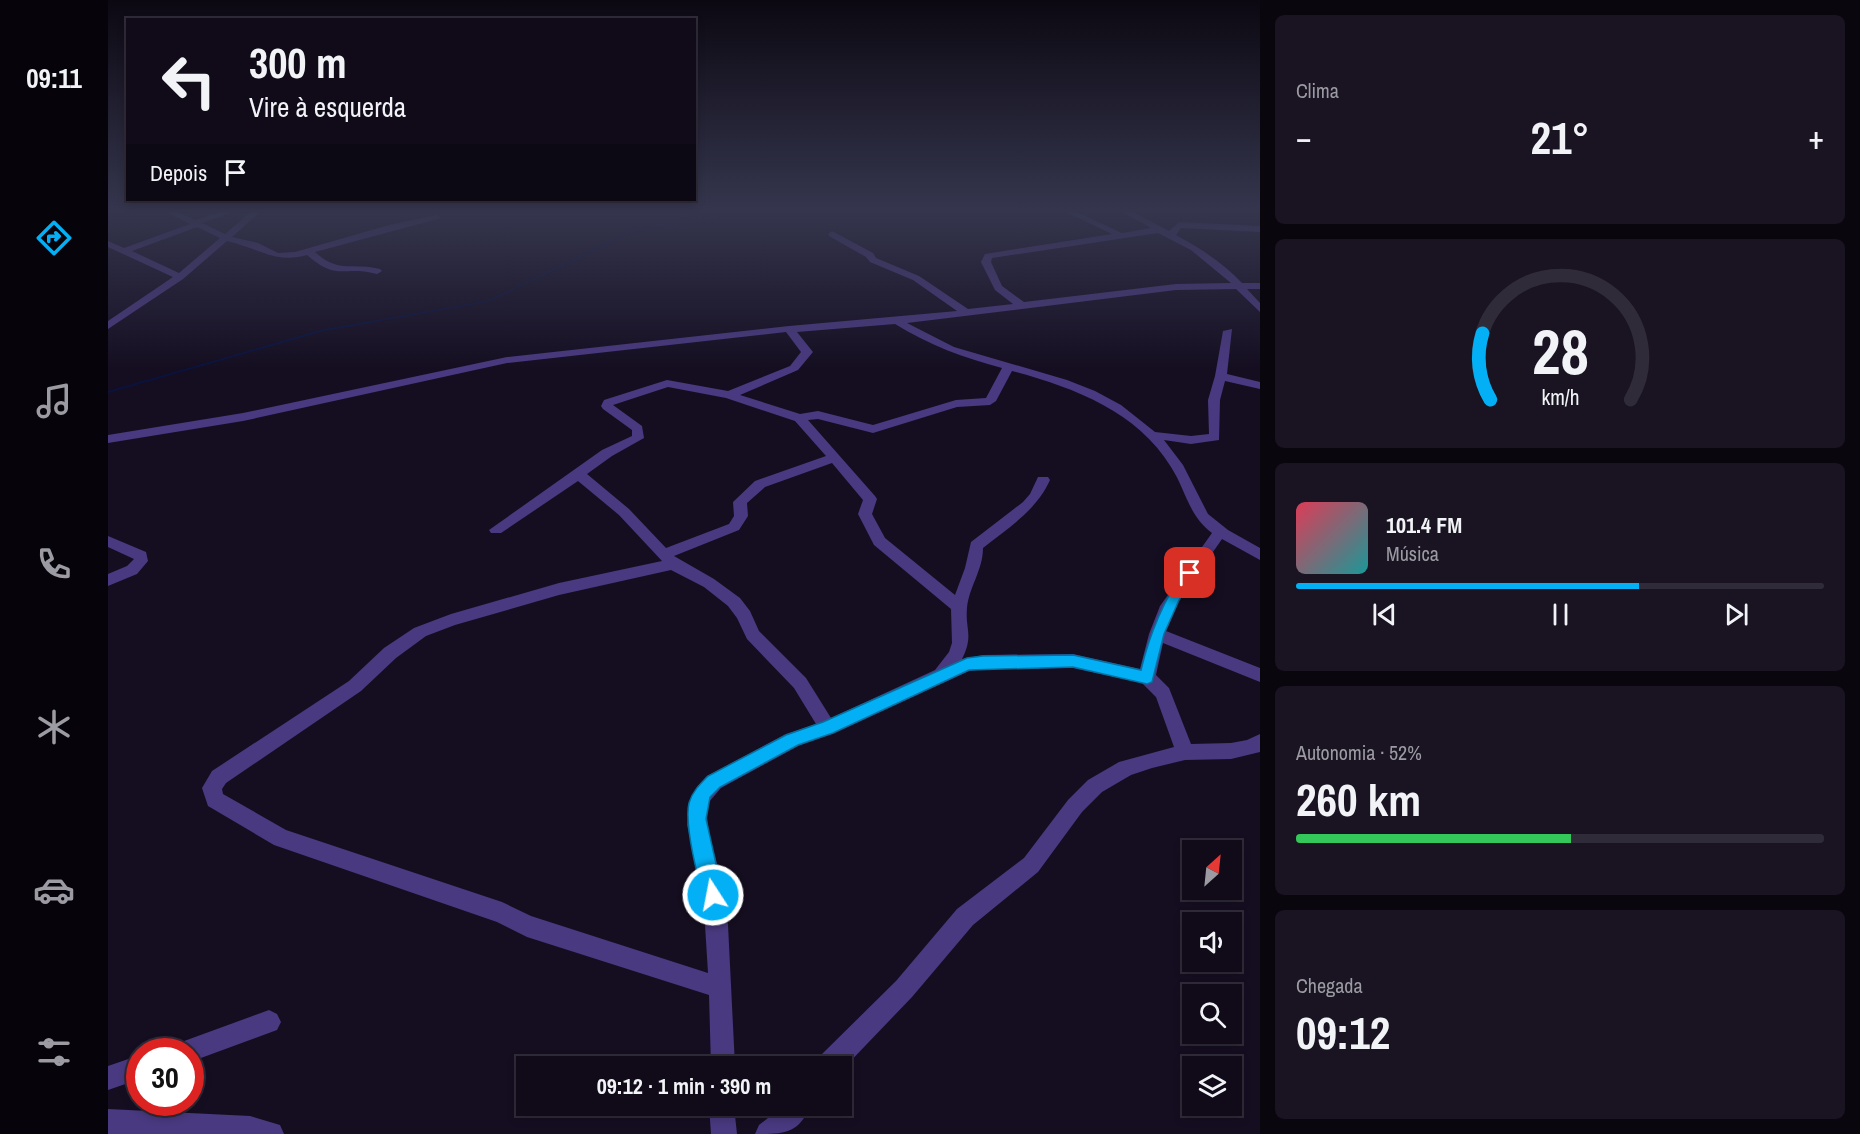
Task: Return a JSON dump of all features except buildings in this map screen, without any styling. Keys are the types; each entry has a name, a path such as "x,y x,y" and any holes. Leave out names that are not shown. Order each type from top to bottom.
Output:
{"street":[{"path":"150,263 180,277"},
{"path":"108,326 180,277 197,263"},
{"path":"321,263 333,269 361,267 377,271"},
{"path":"880,263 916,278 964,311"},
{"path":"986,263 998,288 1021,304"},
{"path":"1212,263 1238,285 1260,309"},
{"path":"108,440 243,417 507,360 789,329 897,321 1021,304 1176,287 1260,286"},
{"path":"897,321 941,347 1008,368 1068,382 1084,388 1117,408 1152,435 1178,467 1201,516 1220,531 1260,555"},
{"path":"729,395 794,368 800,362 807,352 806,348 789,329"},
{"path":"1152,435 1191,440 1215,437 1214,400 1221,376 1228,332"},
{"path":"496,530 607,453 638,438 638,429 607,406 614,399 667,383 729,395 799,418 818,415 873,429 956,404 990,401 1008,368"},
{"path":"1221,376 1260,386"},
{"path":"799,418 870,499 865,514 879,541 959,607"},
{"path":"721,988 527,926 502,913 281,838 225,808 215,800 212,788 219,777 355,686 390,653 420,632 450,620 669,559 734,527 741,516 740,502 760,484 834,458"},
{"path":"578,474 624,512 669,559 709,583 734,602 744,615 753,635 800,683 828,728"},
{"path":"938,676 953,661 958,650 962,636 959,607 975,567 976,546 980,541 1006,525 1028,505 1036,496 1043,480"},
{"path":"1147,677 1157,634 1172,598 1220,531"},
{"path":"108,541 141,556 141,561 132,570 108,580"},
{"path":"1157,634 1260,675"},
{"path":"722,1056 718,1026 721,988 714,899 711,876 700,843 698,803 704,791 714,782 792,740 828,728 967,664 983,662 1073,661 1147,677 1163,693 1185,752"},
{"path":"838,1056 904,988 965,917 1031,865 1075,806 1095,786 1126,768 1185,752 1231,751 1250,748 1260,742"},
{"path":"204,1045 269,1022"},
{"path":"108,1078 126,1072"},
{"path":"723,1116 724,1134"},
{"path":"768,1134 792,1119"},
{"path":"108,1122 228,1128 271,1134"}],"waterway":[{"path":"364,323 489,301 567,263"},
{"path":"108,392 324,330 372,322"}],"route":[{"path":"713,895 711,876 700,843 697,819 698,803 704,791 714,782 792,740 828,728 967,664 1073,661 1147,677 1157,634 1172,598 1190,573"}]}
